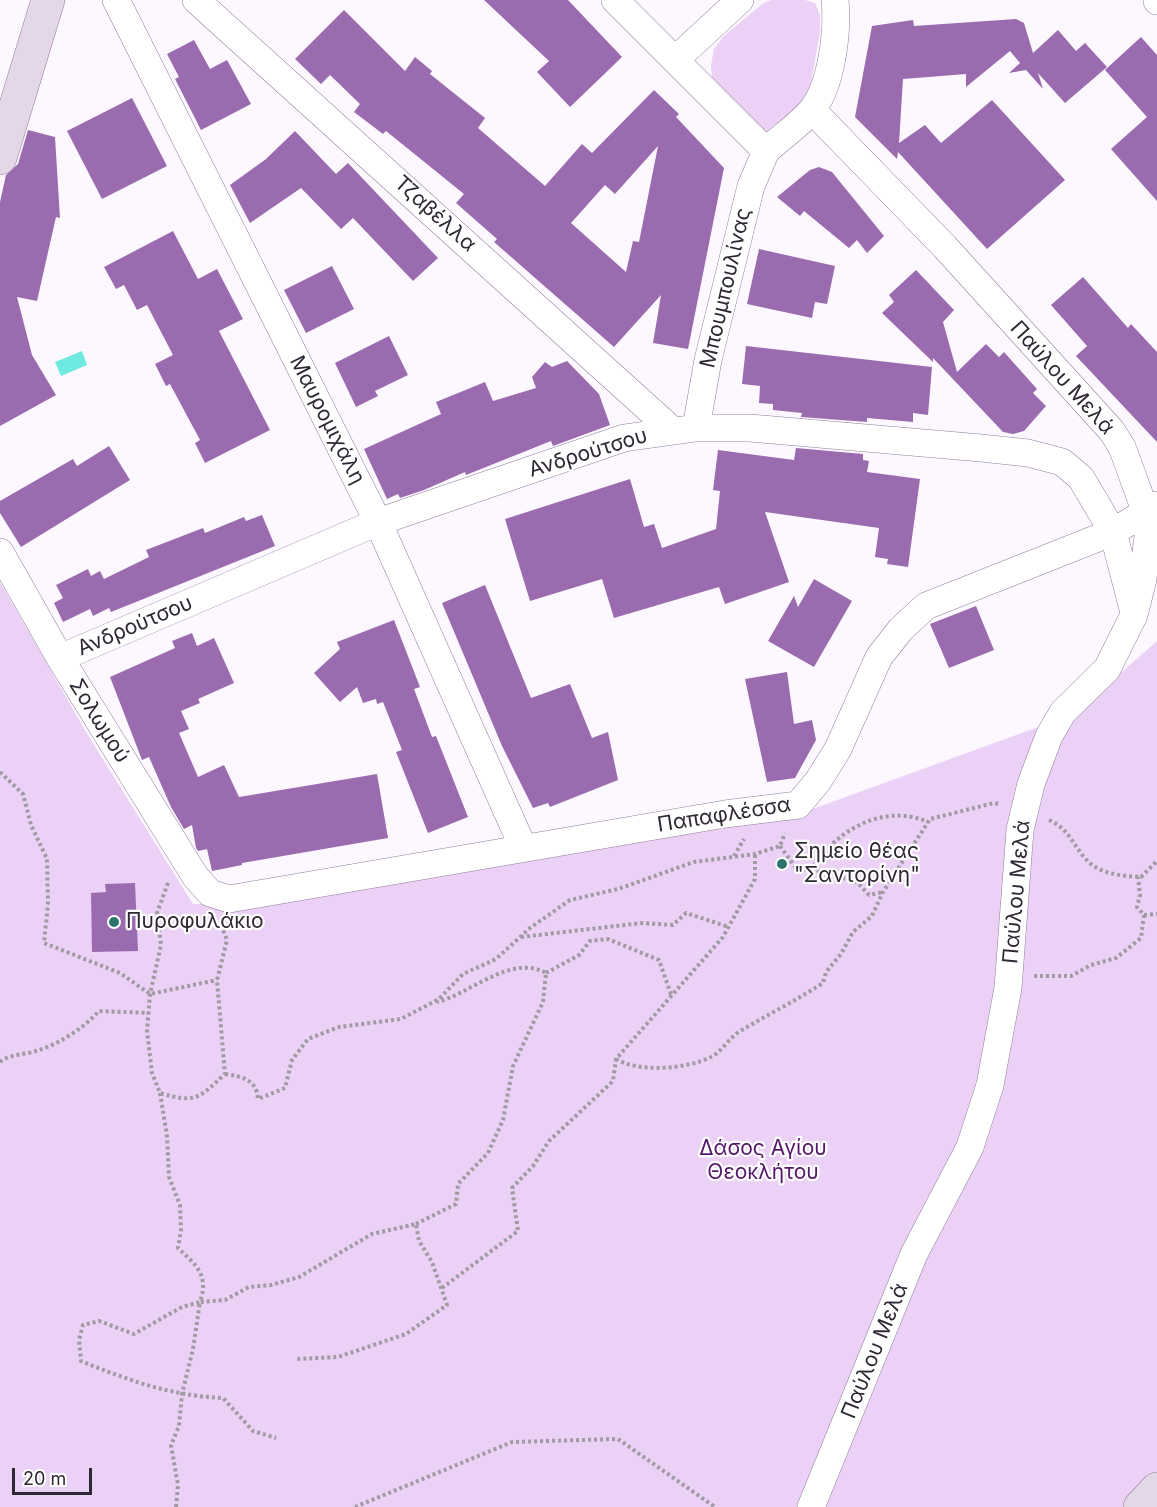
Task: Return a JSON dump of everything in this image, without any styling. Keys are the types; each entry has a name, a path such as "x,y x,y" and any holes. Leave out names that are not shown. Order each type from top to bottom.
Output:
{"street":[{"path":"0,158 48,0"},
{"name":"Μαυρομιχάλη","path":"116,0 378,522 523,847"},
{"name":"Τζαβέλλα","path":"196,0 684,429"},
{"path":"615,0 766,151 812,110 824,84 835,39 835,0"},
{"path":"675,60 740,0"},
{"name":"Παύλου Μελά","path":"811,1507 914,1254 970,1147 990,1085 1009,972 1020,830 1025,810 1049,736 1063,712 1107,669 1134,615 1143,579 1151,508 1122,447 1111,430 945,247 812,110"},
{"name":"Μπουμπουλίνας","path":"684,429 708,360 751,186 766,151"},
{"name":"Ανδρούτσου","path":"60,658 378,522 624,438 684,429 750,428 1028,453 1056,460 1073,470 1080,478 1113,532 1134,615"},
{"name":"Παπαφλέσσα","path":"205,886 219,897 252,896 523,847 726,814 798,805 818,781 838,749 879,657 901,629 926,606 1113,532 1151,508"},
{"name":"Σολωμού","path":"0,552 60,658 180,851 205,886"},
{"path":"1140,1507 1157,1489"}],"path":[{"path":"0,772 23,794 31,825 47,859 48,904 44,943 120,974 150,994 217,980"},
{"path":"616,1059 628,1066 649,1069 694,1063 713,1056 731,1036 823,983 826,972 842,954 853,932 872,916 883,892 930,819 994,803 1025,810 1057,823 1072,836 1091,864 1122,877 1141,877 1157,861"},
{"path":"810,871 836,838 870,818 905,815 928,822"},
{"path":"225,1074 251,1080 257,1089 258,1100 285,1088 292,1060 308,1039 339,1027 401,1019 439,999 463,974 496,958 570,900 618,889 694,862 755,854 780,846 796,868 810,871 835,870 839,877 858,883 869,895 883,892"},
{"path":"176,1507 178,1485 171,1445 179,1426 182,1394 193,1349 194,1326 204,1288 200,1268 178,1248 181,1230 180,1205 169,1177 168,1136 160,1093 152,1073 147,1031 150,994 161,945 157,913 180,851"},
{"path":"442,1288 518,1231 512,1188 533,1166 549,1142 614,1081 616,1059 657,1010 708,957 729,927 755,879 755,854"},
{"path":"1009,972 1035,977 1071,976 1090,965 1116,958 1141,938 1144,915 1137,907 1140,895 1138,877"},
{"path":"205,886 227,940 217,980 225,1074"},
{"path":"520,937 642,923 674,925 686,913 729,927"},
{"path":"1144,915 1157,914"},
{"path":"546,973 579,955 590,941 608,939 659,960 672,997"},
{"path":"430,1004 451,999 483,980 516,969 538,969 546,973"},
{"path":"276,1438 253,1431 223,1398 182,1394 81,1361 79,1340 83,1325 99,1320 134,1334 182,1307 200,1302 225,1300 249,1287 271,1285 299,1277 372,1234 416,1224 456,1204 458,1184 488,1153 503,1120 513,1066 543,1002 546,973"},
{"path":"0,1062 36,1051 86,1026 99,1011 148,1012"},
{"path":"160,1093 184,1101 202,1095 225,1074"},
{"path":"297,1359 338,1357 406,1334 447,1305 432,1262 419,1241 416,1224"},
{"path":"355,1507 512,1442 618,1440 715,1507"}],"green space":[{"path":"771,0 805,0 815,3 820,15 820,33 808,99 769,133 757,126 712,79 711,65 714,49 723,37 762,4"},
{"name":"Δάσος Αγίου Θεοκλήτου","path":"0,582 86,732 193,904 218,904 796,815 1074,714 1157,641 1157,1507 0,1507"}],"shaded area":[{"path":"82,351 87,365 61,376 55,362"}],"building":[{"path":"484,0 568,0 622,57 570,107 537,72 549,61"},
{"path":"344,10 405,71 415,57 432,71 430,74 485,118 478,128 545,186 582,144 592,153 654,90 679,114 676,117 724,168 688,349 653,343 661,295 614,347 494,242 497,239 456,203 464,194 386,131 383,134 354,112 360,104 330,75 321,84 295,59","holes":["658,146 639,242 633,241 626,272 571,223 605,185 615,194"]},
{"path":"1016,19 1024,23 1033,53 1058,30 1076,51 1085,43 1107,67 1065,103 1038,73 1043,89 1026,70 1009,73 1020,63 1010,51 966,87 966,74 903,79 899,143 925,125 941,143 992,100 1065,180 987,249 898,152 897,159 855,117 872,26 913,20 914,26"},
{"path":"1141,37 1157,55 1157,201 1111,149 1147,117 1105,70"},
{"path":"194,40 210,69 227,60 251,104 201,130 175,79 179,77 167,54"},
{"path":"132,98 167,166 102,199 67,131"},
{"path":"28,130 55,137 60,218 56,217 37,301 17,297 32,355 56,395 0,426 0,202 6,175 18,164"},
{"path":"295,131 336,174 348,163 438,258 413,281 353,218 341,229 301,188 250,223 230,185 266,159"},
{"path":"819,167 832,172 884,236 867,253 857,240 849,248 804,211 800,216 777,197 810,170"},
{"path":"173,231 198,279 217,269 243,319 219,331 270,430 205,463 195,443 200,440 170,384 166,386 155,364 173,355 147,305 137,310 124,285 116,289 104,267"},
{"path":"759,249 835,266 827,304 815,302 812,318 747,304"},
{"path":"332,266 354,309 306,333 284,290"},
{"path":"916,270 954,310 943,322 957,372 986,344 999,357 1004,352 1037,389 1033,393 1046,406 1024,431 1013,434 1003,432 933,358 933,362 882,313 894,302 889,295"},
{"path":"1083,277 1128,328 1131,324 1157,352 1157,442 1076,356 1087,346 1051,305"},
{"path":"389,336 408,375 375,391 378,396 356,407 335,363"},
{"path":"746,346 932,367 928,415 913,413 913,422 867,418 867,422 801,417 802,413 773,410 773,404 759,403 760,386 742,384"},
{"path":"567,361 599,394 610,425 553,446 551,441 466,475 465,472 424,490 400,498 398,494 387,499 364,449 441,414 436,402 485,382 493,401 536,388 532,377 545,362 552,367"},
{"path":"109,446 130,480 21,547 0,513 0,501 73,459 77,466"},
{"path":"796,448 863,454 863,460 869,461 867,472 920,479 908,567 887,564 888,559 875,557 879,528 765,512 789,582 725,604 719,587 614,618 602,579 530,601 505,519 630,479 644,527 654,524 662,548 716,529 720,491 713,490 718,450 794,460"},
{"path":"262,515 275,546 111,612 109,608 93,616 90,609 63,622 54,603 63,598 56,585 88,569 91,576 100,571 104,579 149,557 146,550 203,528 205,533 244,517 246,521"},
{"path":"814,579 852,601 814,667 768,641 794,596 798,607"},
{"path":"485,585 531,698 570,684 592,738 608,732 618,780 550,807 548,803 533,808 502,746 442,603"},
{"path":"976,606 994,650 949,668 930,624"},
{"path":"394,620 420,687 414,689 432,737 436,736 468,817 428,833 396,752 402,750 383,702 377,704 376,699 363,703 357,687 340,702 314,673 340,649 337,642"},
{"path":"192,633 197,646 214,638 234,683 198,699 200,703 181,711 189,729 179,733 198,777 224,765 239,797 377,774 388,838 242,863 242,865 212,871 207,849 198,851 196,848 192,825 184,829 171,807 149,757 142,760 110,677 175,648 172,641"},
{"path":"787,672 794,724 812,720 816,740 795,778 767,782 745,679"},
{"name":"Πυροφυλάκιο","path":"135,883 138,951 92,952 91,893 106,892 105,884"}],"place":[{"name":"Σημείο θέας \"Σαντορίνη\"","path":"782,864"},
{"name":"Πυροφυλάκιο","path":"114,922"}]}
